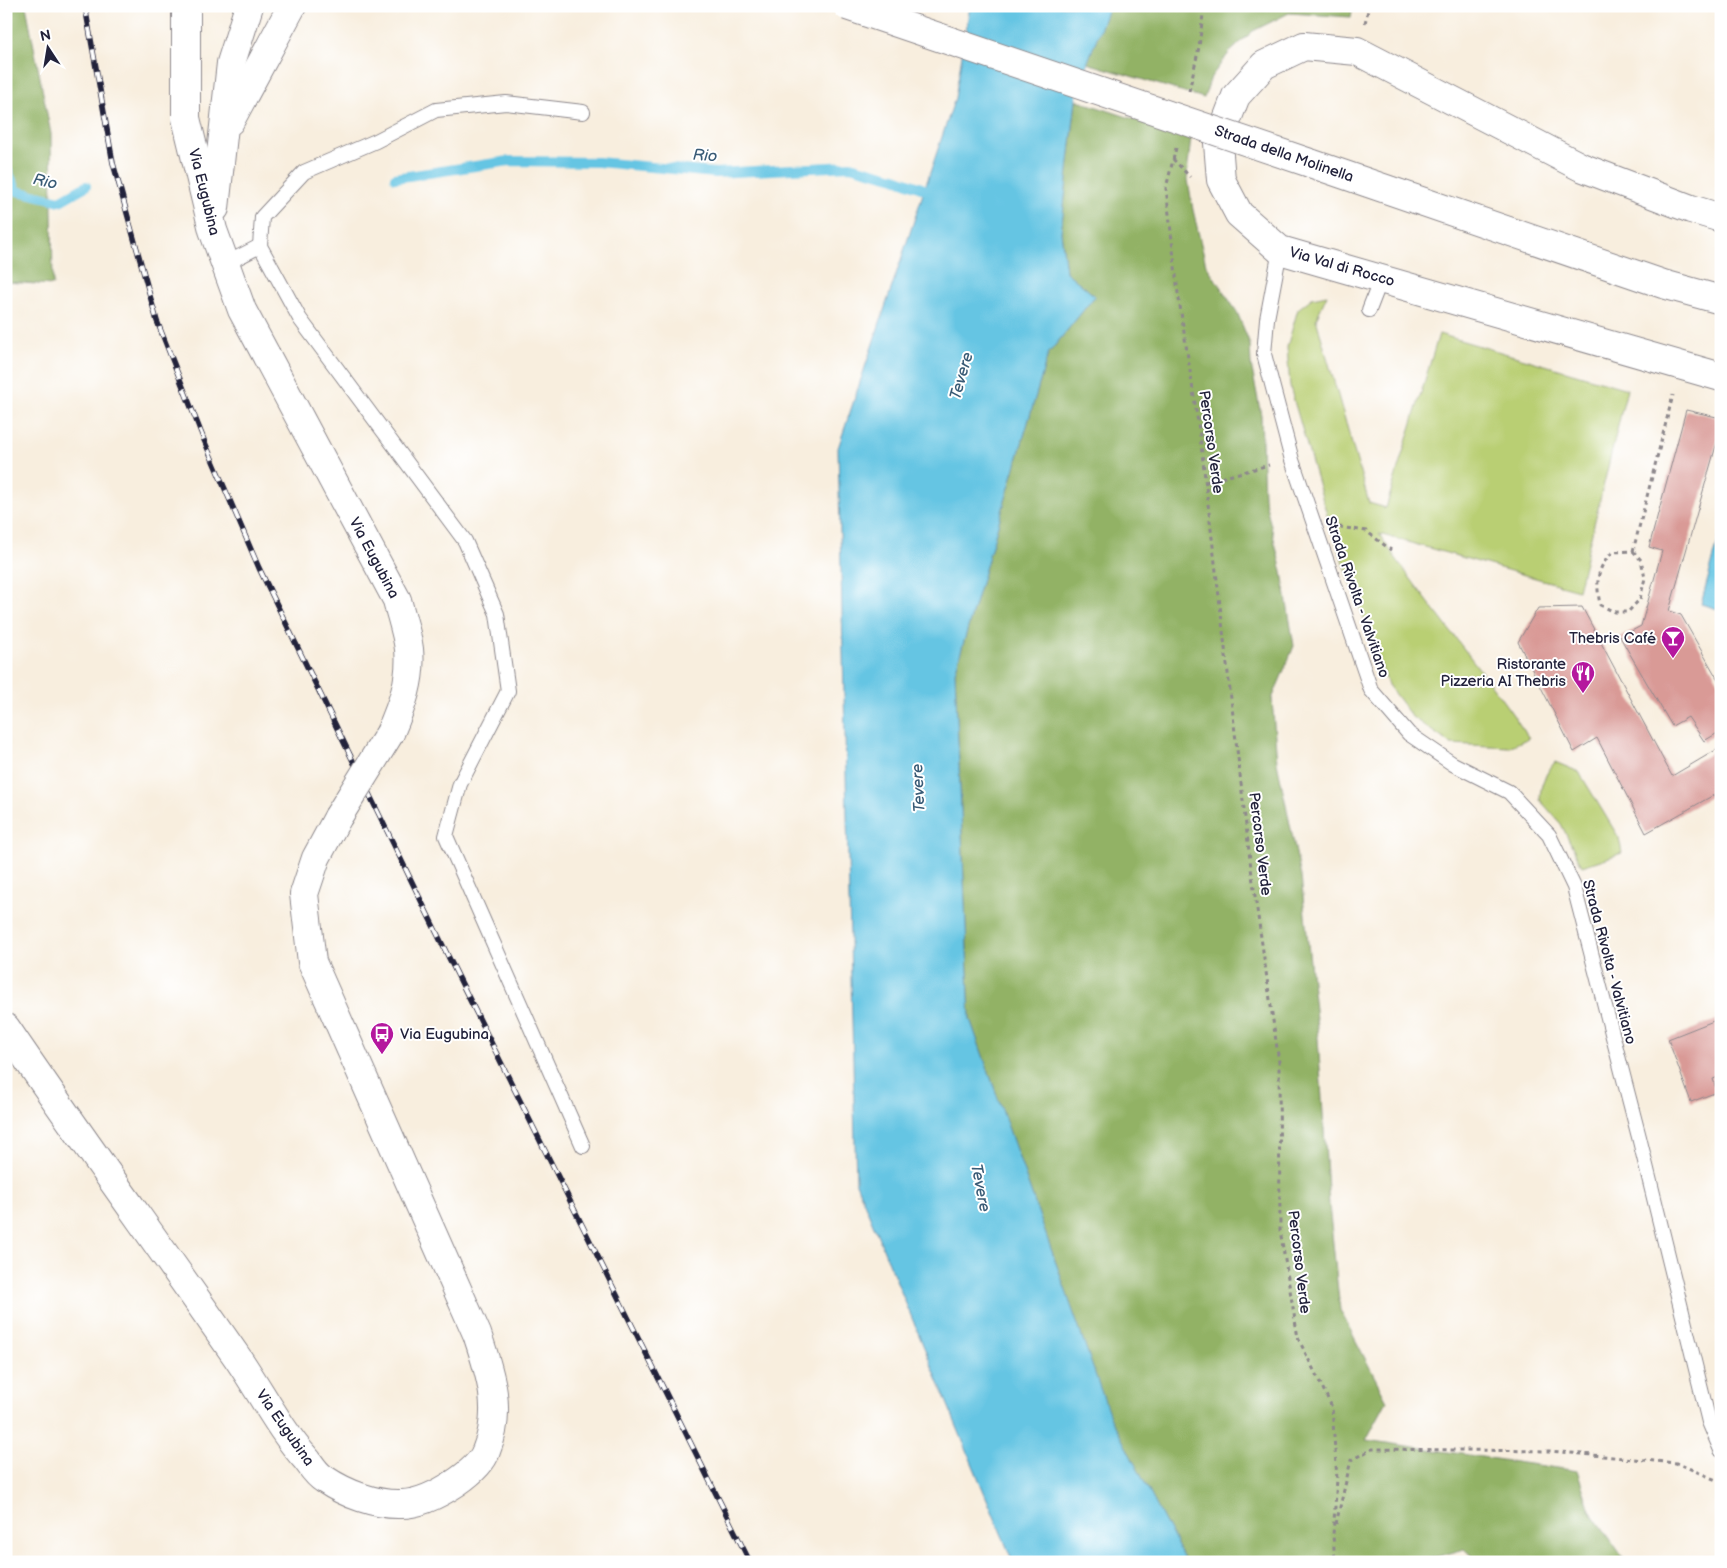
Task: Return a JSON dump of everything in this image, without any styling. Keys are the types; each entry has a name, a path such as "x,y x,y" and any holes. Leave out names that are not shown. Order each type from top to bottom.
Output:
{"street":[{"name":"Via Eugubina","path":"6,1028 241,1363 295,1446 322,1478 344,1490 373,1501 403,1505 425,1499 447,1489 467,1475 486,1453 493,1424 495,1401 488,1366 477,1334 312,962 304,894 316,858 338,817 390,732 402,706 407,688 409,648 396,600 242,310 213,230 186,118 186,6"},
{"path":"213,230 230,63 249,6"},
{"path":"222,135 292,6"},
{"name":"Strada della Molinella","path":"847,6 1663,284 1721,300"},
{"name":"Via Val di Rocco","path":"1721,218 1691,209 1581,167 1357,51 1304,46 1264,65 1236,96 1218,143 1221,180 1239,214 1280,250 1721,377"}],"lane":[{"path":"583,112 506,103 436,110 376,142 304,172 262,217 260,246 300,318 465,541 497,614 508,691 460,784 446,836 583,1146"},
{"path":"225,264 260,246"},
{"name":"Strada Rivolta - Valvitiano","path":"1280,250 1267,319 1264,354 1292,460 1371,690 1409,734 1453,764 1510,792 1550,835 1574,887 1639,1137 1709,1422 1721,1450"},
{"path":"1369,310 1380,279"}],"path":[{"path":"1187,99 1204,6"},
{"name":"Percorso Verde","path":"1177,142 1166,188 1178,293 1206,482 1251,868 1279,1062 1280,1230 1298,1338 1332,1407 1337,1479 1333,1534 1335,1562"},
{"path":"1173,159 1191,179"},
{"path":"1632,551 1680,365"},
{"path":"1206,482 1292,460"},
{"path":"1314,522 1366,531 1391,550"},
{"path":"1632,551 1641,560 1645,578 1640,599 1628,612 1615,612 1600,604 1596,586 1603,562 1613,552 1632,551"},
{"path":"1333,1534 1351,1460 1372,1449 1550,1451 1676,1463 1721,1482"}],"green space":[{"path":"6,6 26,6 51,134 53,285 6,282"},
{"path":"1109,6 1353,6 1351,17 1289,13 1253,31 1229,53 1211,77 1204,98 1087,63"},
{"path":"1076,100 1191,138 1187,174 1206,265 1237,312 1250,344 1251,364 1261,415 1264,497 1282,572 1294,646 1272,699 1277,762 1301,877 1318,1038 1329,1205 1340,1310 1387,1401 1366,1440 1577,1471 1590,1510 1624,1559 1621,1562 1479,1562 1465,1549 1417,1562 1186,1562 1110,1417 970,1019 955,672 1048,354 1095,296 1066,272 1061,232"},
{"path":"1327,295 1316,319 1369,503 1386,508 1439,334 1627,389 1578,590 1379,534 1529,738 1509,747 1451,744 1412,717 1388,685 1330,525 1290,387 1287,347 1298,309 1312,298"},
{"path":"1555,762 1579,772 1619,838 1622,853 1582,866 1561,824 1540,800 1544,780"}],"water":[{"name":"Tevere","path":"970,6 1109,6 1078,88 1061,232 1066,272 1095,296 1048,354 955,672 970,1019 1110,1416 1186,1562 1013,1562 856,1183 838,448 955,98"},
{"path":"1721,531 1721,610 1701,604"}],"building":[{"path":"1686,410 1721,418 1721,428 1669,611 1681,615 1721,685 1721,731 1704,741 1688,717 1672,726 1620,637 1641,626 1662,551 1649,547"},
{"path":"1582,607 1672,776 1721,747 1721,791 1646,833 1597,738 1574,752 1518,642 1538,608"},
{"path":"1721,1018 1721,1076 1713,1079 1717,1092 1691,1102 1668,1039"}],"waterway":[{"name":"Rio","path":"395,178 509,161 598,162 715,173 850,166 895,178 937,194"},
{"name":"Rio","path":"6,168 17,191 60,201 86,186"}],"railway":[{"path":"85,6 113,163 157,321 204,440 259,568 449,958 750,1562"}],"place":[{"name":"Thebris Café","path":"1673,659"},
{"name":"Ristorante Pizzeria AI Thebris","path":"1583,694"},
{"name":"Via Eugubina","path":"382,1055"}]}
